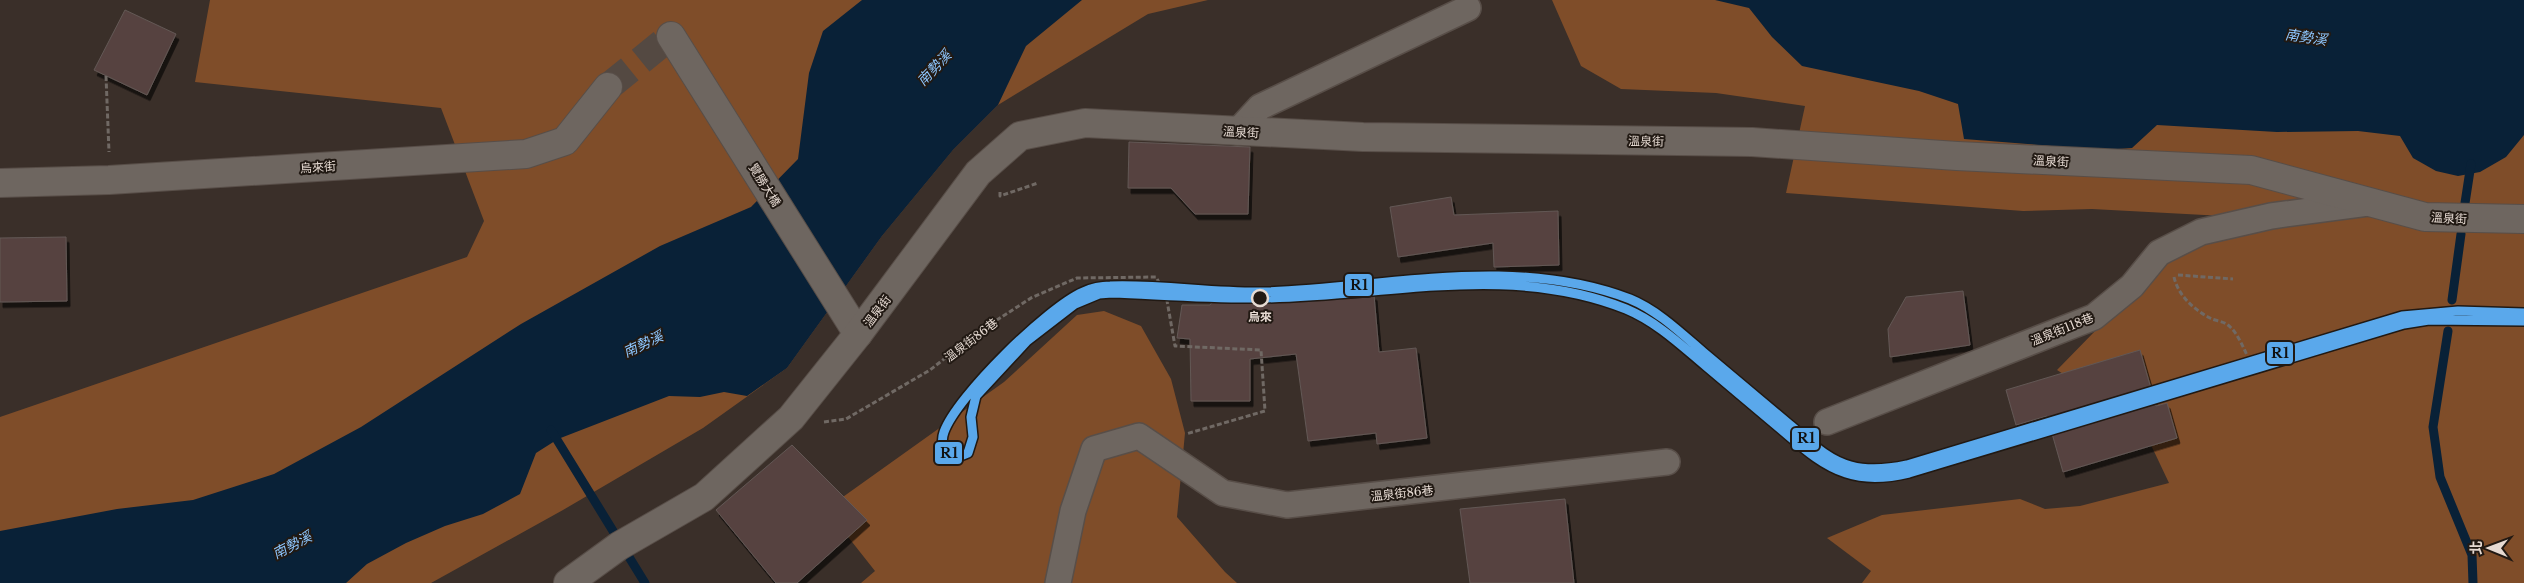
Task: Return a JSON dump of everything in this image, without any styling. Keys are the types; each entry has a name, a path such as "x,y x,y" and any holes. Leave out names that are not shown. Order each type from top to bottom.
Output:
{"street":[{"path":"1237,132 1260,107 1468,8"},
{"name":"覽勝大橋","path":"671,36 858,334"},
{"name":"烏來街","path":"0,183 109,180 526,154 564,140 608,87"},
{"name":"溫泉街","path":"568,583 620,546 704,497 791,418 858,334 978,173 1020,136 1085,123 1363,137 1752,142 1957,156 2251,170 2425,217 2487,220 2524,219"},
{"name":"溫泉街118巷","path":"1827,422 2094,317 2132,286 2159,253 2201,232 2271,216 2368,203"},
{"name":"溫泉街86巷","path":"1058,583 1073,510 1094,450 1139,436 1223,493 1287,505 1667,462"}],"path":[{"path":"106,76 109,180"},
{"path":"2233,279 2173,274 2176,288 2192,306 2210,318 2227,323 2235,332 2247,355"},
{"name":"溫泉街86巷","path":"791,418 826,422 846,419 930,370 980,331 1031,298 1076,278 1156,277 1166,295 1175,346 1261,350 1265,412 1151,444"}],"shaded area":[{"path":"210,0 1208,0 1148,14 998,105 953,150 882,236 787,368 703,428 563,510 431,583 0,583 0,417 467,257 484,221 441,108 195,82"},
{"path":"1552,0 2524,0 2524,583 1862,583 1871,571 1827,538 1882,515 2020,499 2045,509 2080,506 2169,483 2151,445 2102,399 2057,370 2137,288 2176,256 2242,217 2092,209 2023,211 1786,193 1805,106 1716,93 1621,89 1581,66"},
{"path":"1104,311 1141,326 1171,379 1185,433 1177,517 1237,583 861,583 875,571 826,509 1004,382 1077,315"}],"water":[{"name":"南勢溪","path":"862,0 1082,0 1026,46 998,105 953,150 882,236 787,368 747,396 724,392 700,397 669,396 558,439 536,453 520,494 483,514 445,526 406,543 367,564 346,583 0,583 0,531 117,509 193,500 274,474 361,427 521,324 660,246 751,207 798,159 809,73 823,31"},
{"name":"南勢溪","path":"1715,0 2524,0 2524,135 2506,157 2480,172 2458,176 2436,171 2413,158 2400,136 2358,131 2277,132 2157,125 2132,148 2103,150 1964,139 1958,104 1919,91 1802,66 1772,37 1749,8"}],"building":[{"path":"125,10 176,34 147,95 94,70"},
{"path":"1129,142 1250,147 1248,214 1195,214 1171,188 1128,188"},
{"path":"1451,197 1454,215 1558,211 1559,265 1494,267 1493,243 1398,257 1390,207"},
{"path":"66,237 67,301 0,302 0,238"},
{"path":"1963,291 1970,345 1890,357 1888,329 1906,297"},
{"path":"1374,295 1379,352 1416,348 1427,438 1377,444 1376,433 1308,441 1296,354 1250,359 1250,401 1191,401 1190,339 1177,338 1182,305 1210,305 1213,301 1265,302"},
{"path":"2140,350 2156,406 2167,403 2177,438 2063,472 2047,416 2016,425 2006,390"},
{"path":"792,445 867,520 797,583 776,583 716,510"},
{"path":"1565,499 1574,583 1470,583 1460,509"}],"waterway":[{"path":"2465,203 2471,164"},
{"path":"2452,300 2461,234"},
{"path":"2448,331 2433,427 2440,477 2472,555 2473,583"},
{"path":"551,430 645,583"}],"tunnel":[{"path":"608,87 671,36"}],"transit line":[{"name":"R1","path":"2524,313 2458,311 2402,316 1907,465 1872,469 1858,468 1842,463 1818,449 1650,309 1630,299 1585,286 1540,278 1494,276 1448,277 1264,292 1148,286 1107,286 1083,292 1068,301 1048,315 1005,354 966,397 952,416 944,432 943,444 944,448 951,455 956,456 968,453 973,437 971,417 976,396 1027,341 1075,304 1099,294 1263,298 1446,286 1492,285 1537,287 1582,295 1626,309 1648,320 1678,342 1812,454 1837,470 1870,477 1885,477 1909,473 2404,324 2429,320 2524,321"}],"place":[{"name":"烏來","path":"1260,298"}]}
